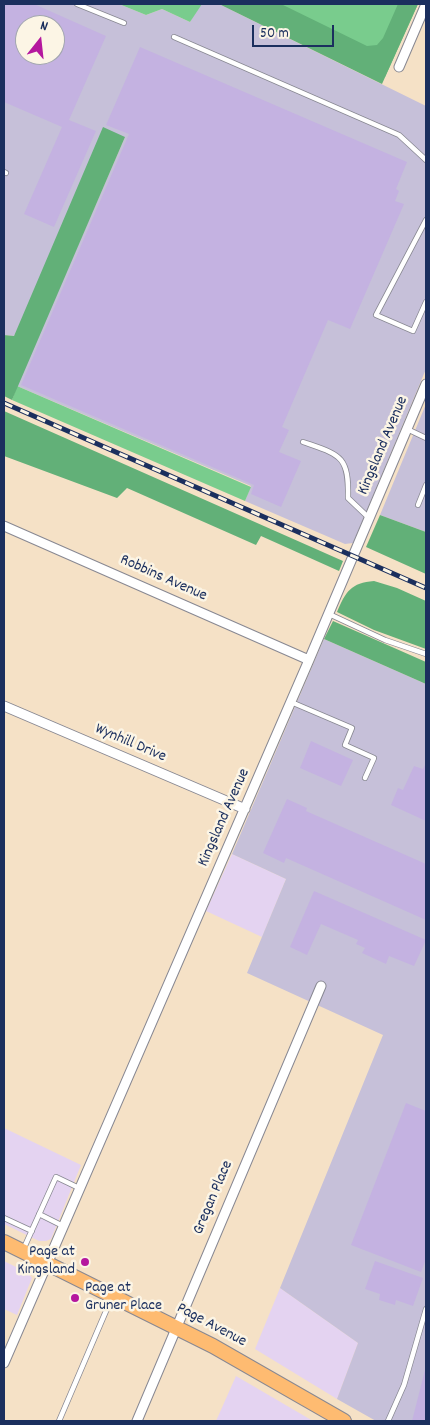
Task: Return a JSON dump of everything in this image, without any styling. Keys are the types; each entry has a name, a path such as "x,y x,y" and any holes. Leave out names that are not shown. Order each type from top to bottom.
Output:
{"main road":[{"name":"Page Avenue","path":"4,1242 176,1327 258,1371 344,1421"}],"street":[{"path":"399,67 426,4"},
{"name":"Kingsland Avenue","path":"4,1363 310,660 426,387"},
{"name":"Robbins Avenue","path":"4,526 310,660"},
{"name":"Wynhill Drive","path":"4,706 245,809"},
{"name":"Gregan Place","path":"137,1421 321,986"}],"lane":[{"path":"77,4 124,23"},
{"path":"174,36 399,135 426,160"},
{"path":"426,220 376,315 414,331 426,302"},
{"path":"407,429 426,438"},
{"path":"303,442 336,454 349,472 348,498 370,519"},
{"path":"418,505 426,485"},
{"path":"329,614 385,640 426,654"},
{"path":"291,702 352,728 345,746 374,758 364,778"},
{"path":"23,1251 56,1177 80,1188"},
{"path":"39,1214 63,1226"},
{"path":"4,1218 32,1231"},
{"path":"59,1421 112,1295"},
{"path":"388,1421 404,1385 426,1309"}],"shaded area":[{"path":"4,4 119,4 146,15 162,9 190,22 200,4 219,4 426,106 426,369 353,543 345,544 245,501 251,486 17,386 125,137 14,336 4,335"},
{"path":"426,404 426,532 380,515"},
{"path":"324,639 426,684 426,1421 376,1421 337,1399 358,1343 280,1288 383,1035 247,973 286,879 232,854"},
{"path":"232,854 286,879 262,937 206,911"},
{"path":"4,1128 81,1165 51,1239 46,1241 39,1241 4,1224"},
{"path":"4,1261 28,1273 32,1278 17,1315 4,1309"},
{"path":"280,1288 358,1343 337,1399 255,1349"},
{"path":"236,1376 313,1421 216,1421"}],"green space":[{"path":"119,4 202,4 190,22 162,9 146,15"},
{"path":"219,4 281,4 367,46 377,45 383,38 398,4 418,4 382,84"},
{"path":"226,4 418,4 385,77"},
{"path":"103,127 125,137 12,400 4,396 4,335 14,336"},
{"path":"17,386 251,487 245,501 12,400"},
{"path":"4,411 343,561 339,571 261,536 256,545 127,488 117,498 4,456"},
{"path":"380,515 426,532 426,574 366,547"},
{"path":"374,581 397,588 426,601 426,649 374,630 337,612 350,589 366,582"},
{"path":"333,621 426,662 426,684 324,639"}],"building":[{"path":"4,4 34,4 59,15 15,15 15,65 65,65 65,18 106,36 69,120 96,131 54,227 24,214 62,127 4,102"},
{"path":"140,47 407,162 396,189 399,191 395,201 404,204 350,329 328,320 282,427 289,430 279,452 301,461 281,507 251,494 254,485 21,385 129,134 106,125"},
{"path":"311,741 353,760 341,786 300,768"},
{"path":"425,765 426,821 391,805 398,788 403,790 414,766 423,769"},
{"path":"287,799 307,808 306,811 426,864 426,920 286,858 284,863 263,853"},
{"path":"314,891 426,940 414,966 389,956 386,964 362,953 365,948 356,944 358,940 321,924 307,955 290,947"},
{"path":"406,1103 426,1111 426,1259 421,1272 351,1245"},
{"path":"375,1261 423,1278 413,1306 396,1300 395,1305 379,1300 380,1294 365,1289"},
{"path":"426,1366 426,1421 412,1421"}],"railway":[{"path":"4,403 426,588"}],"place":[{"name":"Page at Kingsland","path":"85,1262"},
{"name":"Page at Gruner Place","path":"75,1298"}]}
